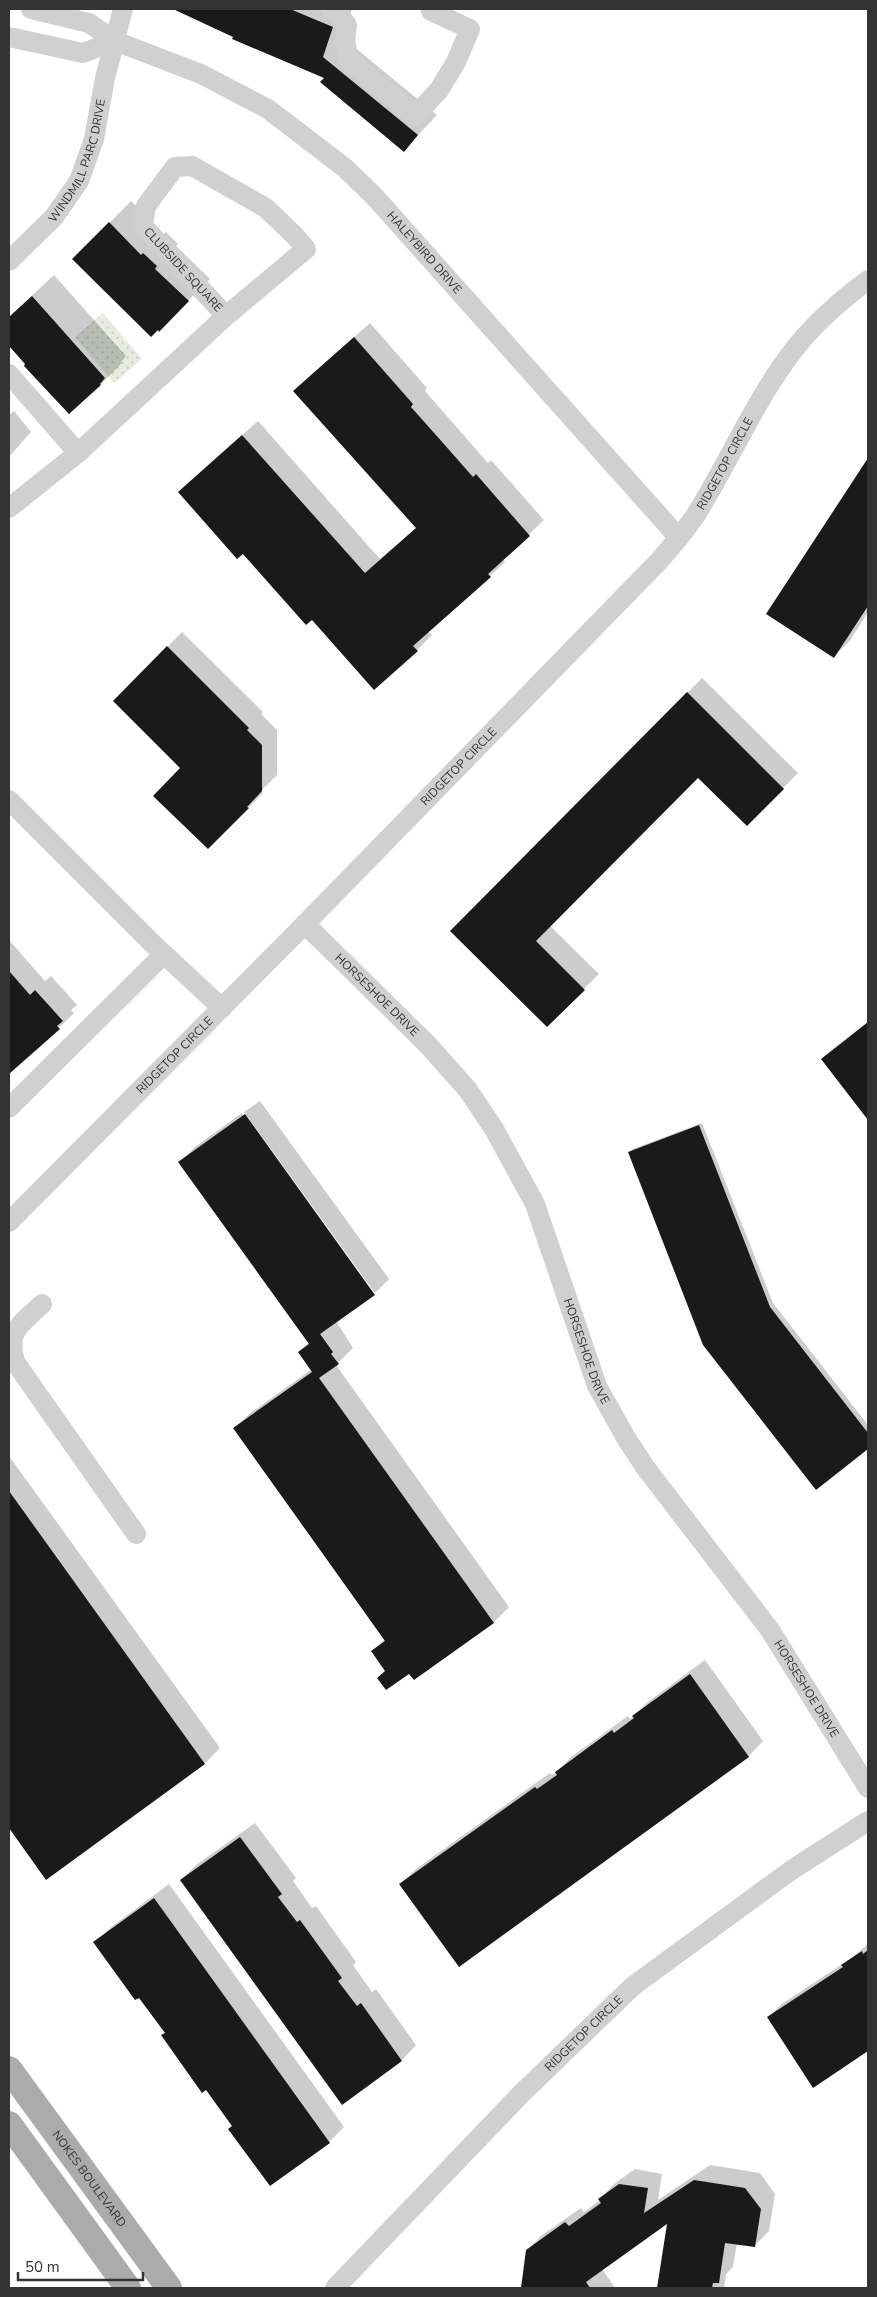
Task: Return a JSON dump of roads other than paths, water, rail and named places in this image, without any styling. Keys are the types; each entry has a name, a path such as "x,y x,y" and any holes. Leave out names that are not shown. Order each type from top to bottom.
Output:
{"main road":[{"name":"NOKES BOULEVARD","path":"9,2070 169,2288"},
{"path":"9,2124 128,2288"}],"street":[{"name":"HALEYBIRD DRIVE","path":"31,9 89,23 115,41 201,74 268,109 345,168 379,202 679,538"},
{"name":"WINDMILL PARC DRIVE","path":"9,261 54,217 79,181 94,139 105,78 123,9"},
{"path":"331,9 338,13 347,26 345,41 349,60 415,116 439,90 456,62 470,29 431,11 432,9"},
{"path":"9,37 82,53 115,41"},
{"name":"CLUBSIDE SQUARE","path":"9,508 78,453 226,316 306,249 296,236 266,208 192,166 175,167 146,206 143,226 226,316"},
{"name":"RIDGETOP CIRCLE","path":"9,1222 305,924 659,561 696,515 775,378 795,348 818,321 844,297 868,280"},
{"path":"9,374 78,453"},
{"path":"9,800 164,954 222,1008"},
{"name":"HORSESHOE DRIVE","path":"305,924 428,1045 468,1090 494,1129 535,1204 597,1386 626,1438 645,1467 770,1630 868,1788"},
{"path":"9,1108 164,954"},
{"path":"42,1304 12,1333 11,1347 15,1362 136,1534"},
{"name":"RIDGETOP CIRCLE","path":"336,2288 521,2094 633,1986 793,1869 868,1821"}]}
